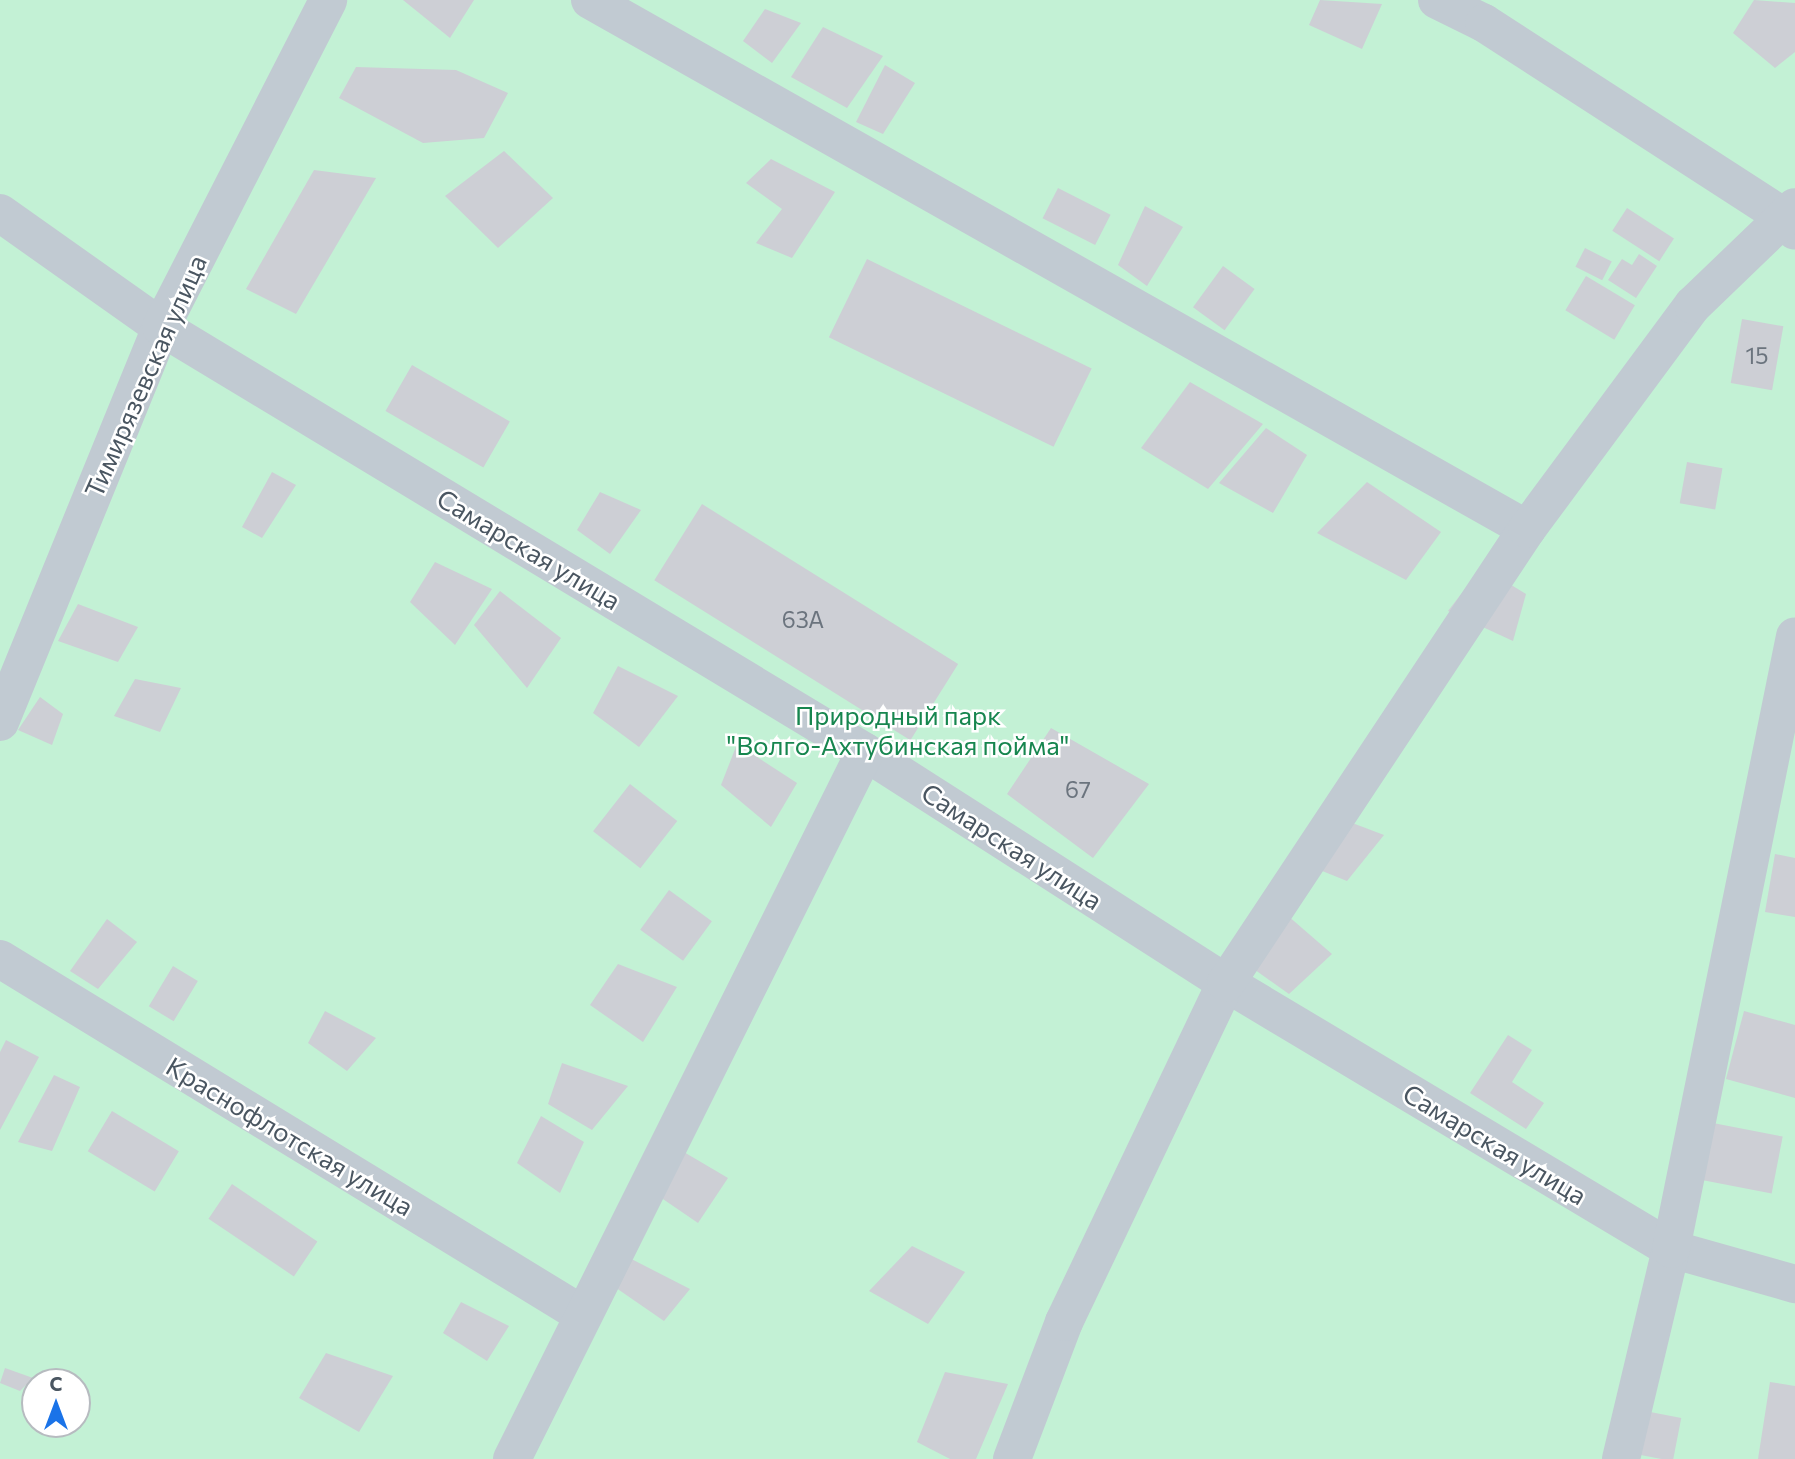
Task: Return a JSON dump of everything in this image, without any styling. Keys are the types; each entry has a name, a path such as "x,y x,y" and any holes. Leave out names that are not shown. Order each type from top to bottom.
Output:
{"street":[{"name":"Тимирязевская улица","path":"0,722 161,327 328,0"},
{"path":"590,0 1527,529"},
{"path":"1012,1459 1064,1322 1226,983 1527,529 1693,305 1792,219 1484,23 1437,0"},
{"name":"Самарская улица","path":"0,213 161,327 865,752 1226,983 1671,1249 1795,1284"},
{"path":"1621,1459 1671,1249 1795,636"},
{"path":"512,1459 580,1313 865,752"},
{"name":"Краснофлотская улица","path":"0,959 580,1313"}],"green space":[{"name":"Природный парк \"Волго-Ахтубинская пойма\"","path":"0,0 1795,0 1795,1459 0,1459"}],"building":[{"path":"403,0 474,0 450,38"},
{"path":"1320,0 1382,4 1362,49 1309,25"},
{"path":"1754,0 1795,3 1795,52 1775,68 1733,33"},
{"path":"765,9 801,23 772,63 743,41"},
{"path":"823,27 883,56 847,108 791,77"},
{"path":"885,65 915,83 883,134 856,122"},
{"path":"356,67 456,70 508,93 484,138 423,143 339,98"},
{"path":"504,151 553,198 498,248 445,196"},
{"path":"771,159 835,192 792,258 756,243 782,209 746,183"},
{"path":"314,170 376,178 296,314 246,289"},
{"path":"1058,188 1111,215 1095,245 1043,218"},
{"path":"1145,206 1183,227 1147,286 1118,265"},
{"path":"1627,208 1674,238 1659,261 1612,231"},
{"path":"1585,248 1612,262 1602,280 1575,267"},
{"path":"1639,254 1657,266 1636,298 1608,280 1622,259 1632,265"},
{"path":"867,259 1092,369 1054,447 829,337"},
{"path":"1223,266 1255,289 1225,330 1193,307"},
{"path":"1586,276 1635,305 1614,340 1565,310"},
{"path":"1742,319 1783,326 1772,390 1731,383"},
{"path":"412,365 510,422 483,467 386,411"},
{"path":"1190,382 1263,424 1208,489 1141,448"},
{"path":"1266,428 1307,455 1273,513 1219,483"},
{"path":"1687,462 1722,468 1715,510 1680,503"},
{"path":"272,472 296,485 262,538 242,527"},
{"path":"1367,482 1441,532 1406,580 1317,533"},
{"path":"600,492 641,510 610,554 577,530"},
{"path":"702,504 958,664 910,740 654,580"},
{"path":"435,562 492,589 455,645 410,602"},
{"path":"1482,567 1526,594 1513,641 1448,611"},
{"path":"500,591 561,638 527,688 474,625"},
{"path":"78,604 138,627 118,662 58,641"},
{"path":"618,666 678,696 639,747 593,713"},
{"path":"135,679 181,688 160,732 114,716"},
{"path":"40,697 63,714 52,745 18,730"},
{"path":"1051,728 1149,784 1093,858 1007,794"},
{"path":"737,744 797,783 771,827 721,785"},
{"path":"630,784 677,821 640,868 593,831"},
{"path":"1326,813 1384,835 1347,881 1290,858"},
{"path":"1775,854 1795,858 1795,917 1765,912"},
{"path":"669,890 712,921 683,961 640,930"},
{"path":"1287,915 1332,954 1289,994 1251,967"},
{"path":"107,919 137,942 98,989 70,971"},
{"path":"618,964 677,987 643,1042 590,1005"},
{"path":"173,966 198,981 174,1021 149,1006"},
{"path":"325,1011 376,1038 347,1071 308,1043"},
{"path":"1744,1011 1795,1025 1795,1098 1726,1079"},
{"path":"1508,1035 1532,1050 1512,1082 1544,1103 1526,1129 1470,1093"},
{"path":"6,1040 39,1057 0,1130 0,1052"},
{"path":"562,1063 628,1086 592,1130 548,1104"},
{"path":"54,1075 80,1087 52,1151 18,1142"},
{"path":"112,1111 179,1151 155,1191 88,1151"},
{"path":"541,1116 584,1142 560,1193 517,1163"},
{"path":"1713,1123 1783,1137 1772,1193 1702,1180"},
{"path":"655,1135 728,1178 698,1223 638,1182"},
{"path":"232,1184 317,1242 294,1276 209,1219"},
{"path":"606,1246 690,1289 664,1321 593,1272"},
{"path":"912,1246 965,1272 928,1324 869,1291"},
{"path":"461,1302 509,1326 487,1361 443,1333"},
{"path":"326,1353 393,1376 359,1432 299,1398"},
{"path":"5,1368 21,1374 20,1391 0,1383"},
{"path":"945,1372 1008,1384 976,1459 950,1459 917,1442"},
{"path":"1770,1382 1795,1386 1795,1459 1758,1459"},
{"path":"1640,1410 1681,1418 1673,1459 1632,1453"}]}
